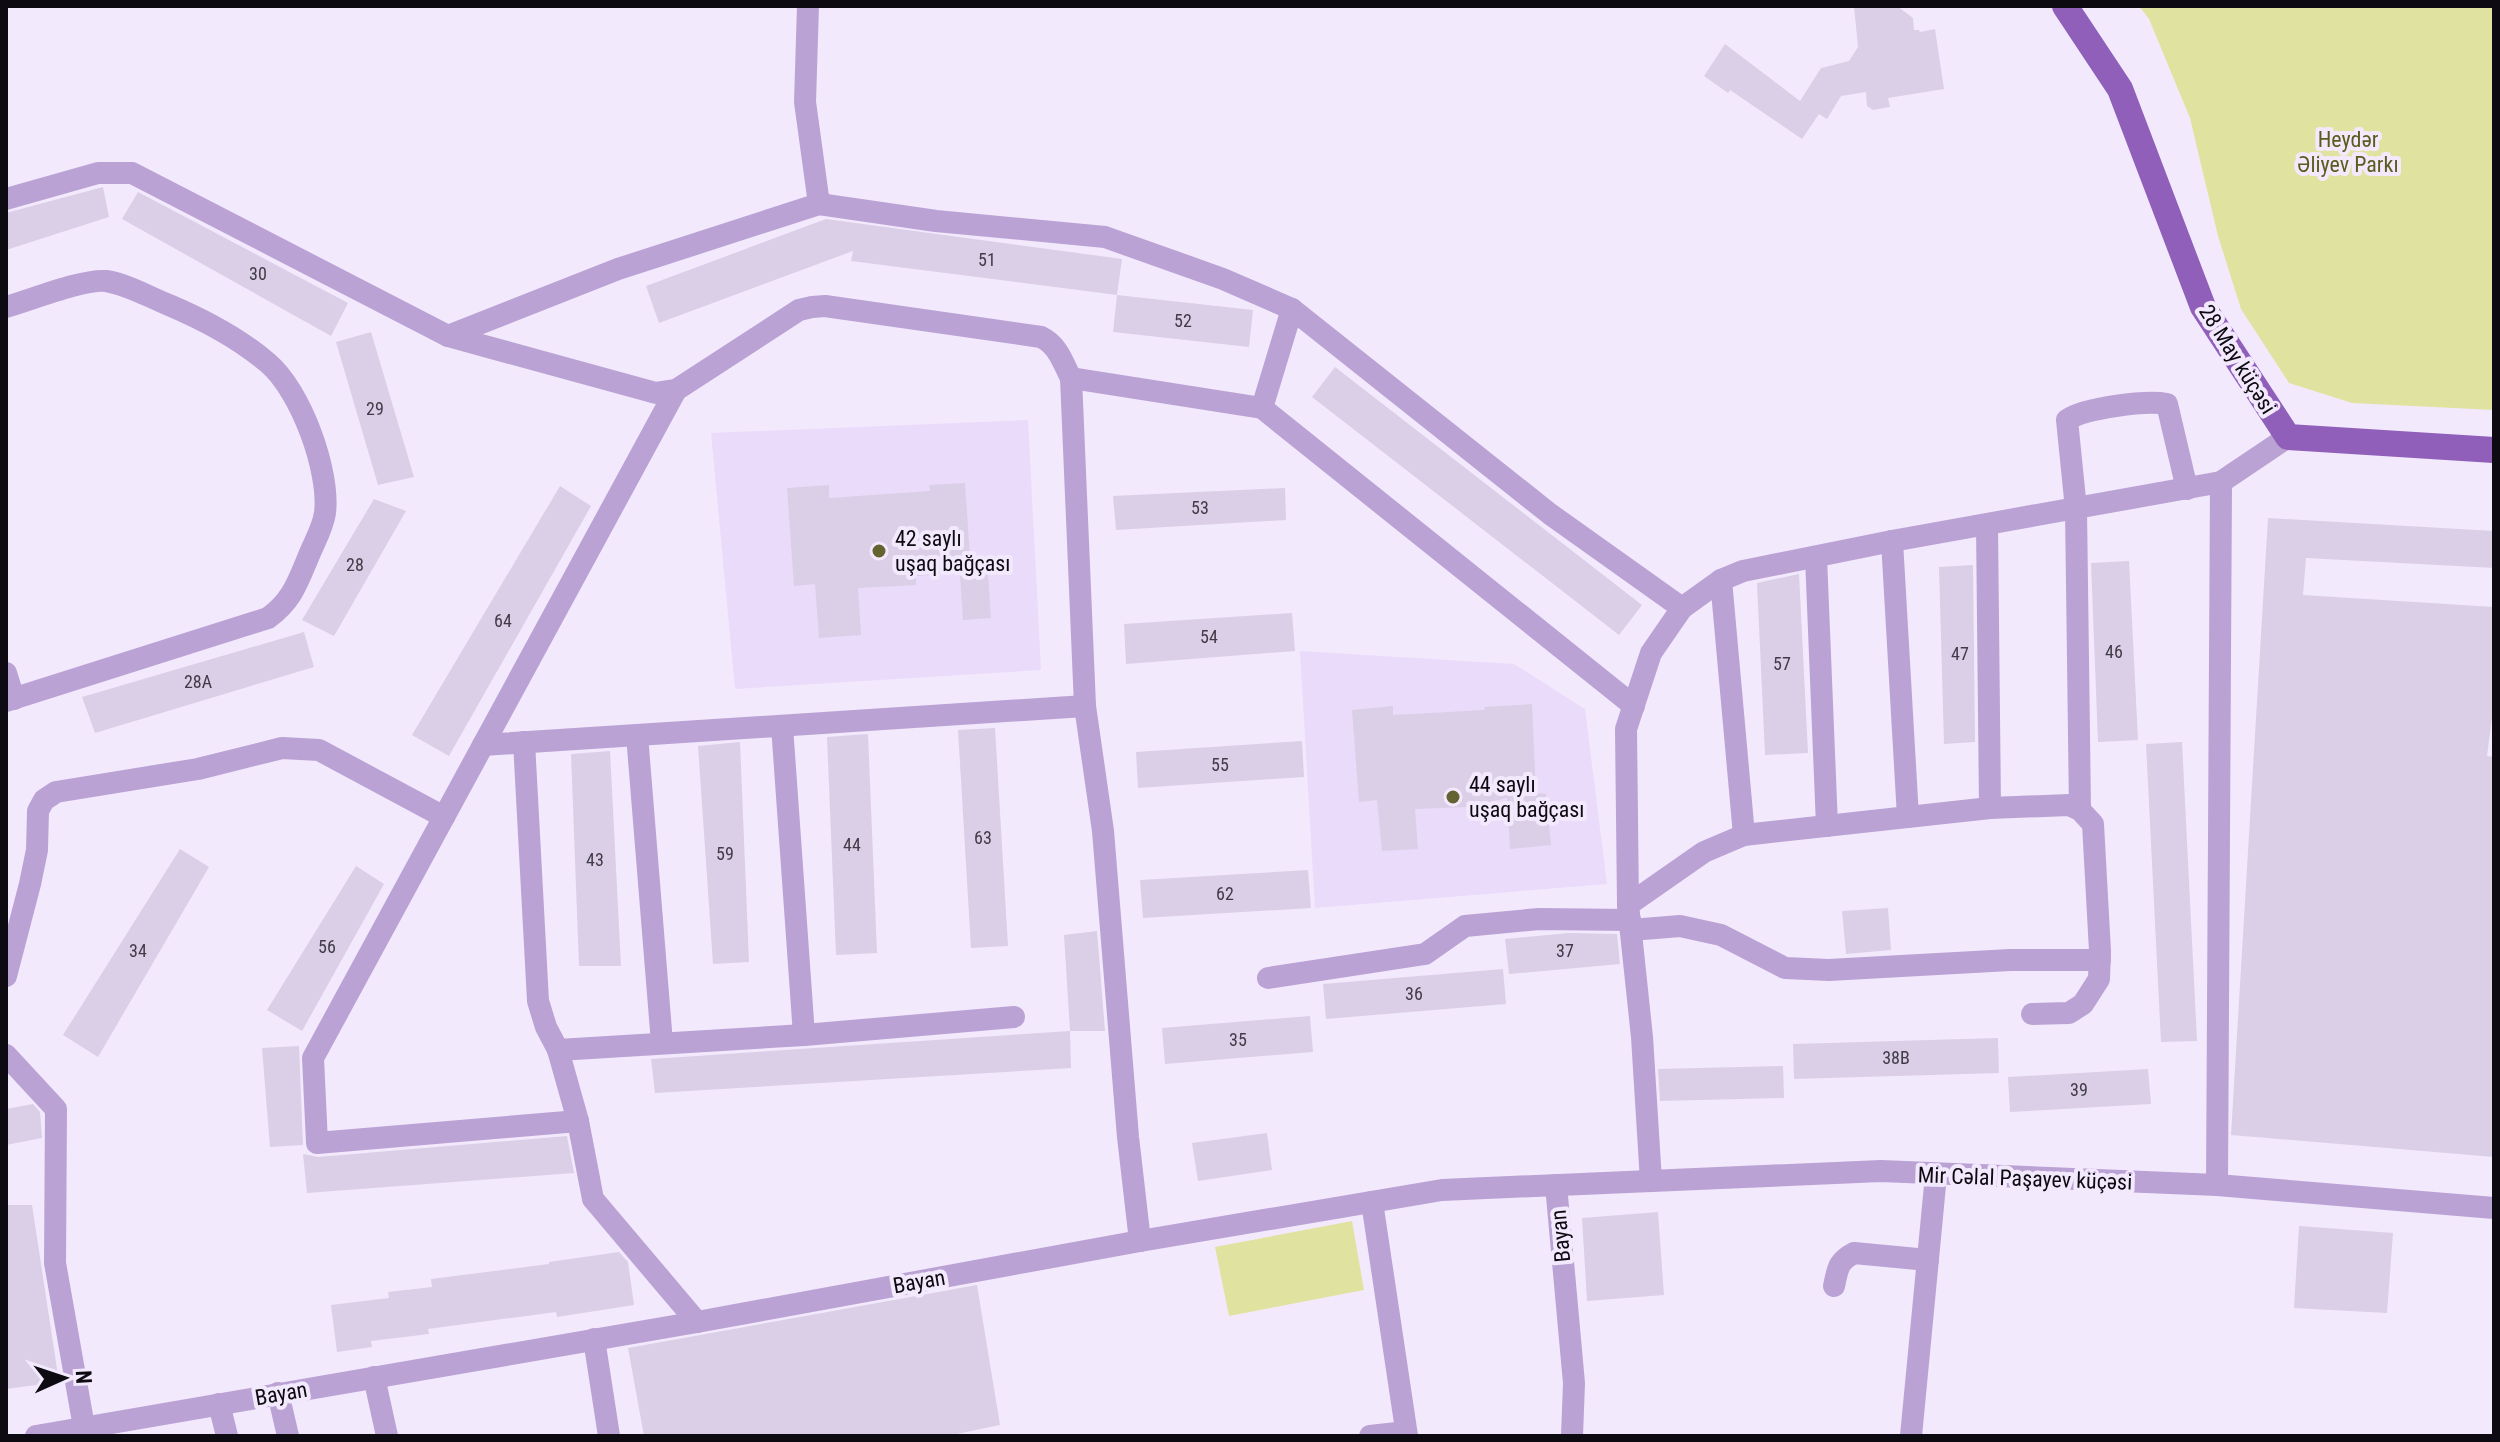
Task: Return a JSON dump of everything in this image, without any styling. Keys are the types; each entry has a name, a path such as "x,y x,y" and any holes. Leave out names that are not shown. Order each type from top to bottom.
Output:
{"main road":[{"name":"28 May küçəsi","path":"2065,6 2120,89 2203,307 2288,437 2494,450"}],"street":[{"path":"808,6 805,102 819,204"},
{"path":"6,199 98,173 132,173 448,336 656,393 676,390 799,310 812,307 825,306 1041,337 1055,348 1071,378 1085,706 1103,831 1126,1123 1140,1241"},
{"path":"448,336 618,269 819,204 936,221 1105,237 1223,279 1292,309 1550,514 1682,608"},
{"path":"6,307 104,281 119,284 202,319 269,364 286,383 312,433 325,493 325,516 295,588 285,606 268,618 10,700 6,673"},
{"path":"1262,408 1292,309"},
{"path":"1071,378 1262,408 1634,706"},
{"path":"578,1121 317,1143 313,1058 676,390"},
{"path":"2080,810 2076,509 2065,423 2069,417 2090,412 2139,404 2167,404 2187,489"},
{"path":"1651,1181 1642,1037 1630,918 1626,729 1651,653 1682,608 1721,580 1743,571 2221,482 2288,437"},
{"path":"2217,1185 2221,482"},
{"path":"1987,525 1990,808"},
{"path":"1892,541 1908,817"},
{"path":"1816,557 1827,826"},
{"path":"1721,580 1744,835"},
{"path":"483,745 1085,706"},
{"path":"782,726 804,1035"},
{"path":"637,735 662,1043"},
{"path":"524,742 538,1001 546,1027 558,1050 578,1121 593,1199 697,1322"},
{"path":"6,976 37,850 38,811 44,800 56,792 198,769 282,748 319,750 444,817"},
{"path":"1630,918 1704,852 1744,835 1990,808 2069,805 2080,810 2093,824 2099,979 2083,1004 2069,1013 2032,1014"},
{"path":"1268,978 1425,954 1465,926 1539,919 1630,918 1680,926 1721,935 1785,968 1829,970 2010,960 2100,960"},
{"path":"558,1050 804,1035 1014,1017"},
{"path":"6,1055 56,1109 55,1263 84,1427"},
{"name":"Mir Cəlal Paşayev küçəsi","path":"1556,1185 1881,1171 2217,1185 2494,1208"},
{"path":"1911,1436 1936,1175"},
{"name":"Bayan","path":"36,1436 1442,1190 1556,1185 1574,1383 1572,1436"},
{"path":"1370,1436 1407,1434 1372,1202"},
{"path":"1834,1286 1843,1258 1854,1253 1928,1260"},
{"path":"594,1339 609,1436"},
{"path":"374,1377 387,1436"},
{"path":"278,1393 288,1436"},
{"path":"219,1404 227,1436"}],"shaded area":[{"name":"42 saylı uşaq bağçası","path":"1028,420 1041,670 735,689 711,433"},
{"name":"44 saylı uşaq bağçası","path":"1300,651 1514,664 1585,709 1607,884 1315,908"}],"green space":[{"name":"Heydər Əliyev Parkı","path":"2139,6 2494,6 2494,410 2352,403 2289,383 2241,309 2218,236 2190,118 2149,19"},
{"path":"1352,1221 1364,1290 1229,1316 1215,1247"}],"building":[{"path":"1854,6 1897,6 1913,18 1914,30 1935,29 1944,89 1888,98 1890,107 1873,110 1867,106 1866,92 1841,96 1827,119 1819,114 1802,139 1704,76 1725,44 1800,101 1821,68 1849,61 1858,47"},
{"path":"103,187 109,217 6,250 6,213"},
{"path":"138,192 348,303 331,336 122,219"},
{"path":"826,219 1122,259 1117,295 851,261 853,251 659,323 646,286"},
{"path":"1117,295 1253,310 1249,347 1113,332"},
{"path":"371,332 414,477 378,485 336,342"},
{"path":"1335,367 1642,605 1619,635 1312,397"},
{"path":"965,483 971,572 916,576 916,585 858,588 861,635 819,638 815,584 794,586 787,488 829,485 829,498 930,491 929,485"},
{"path":"560,486 591,506 449,756 412,735"},
{"path":"1285,488 1286,520 1116,530 1113,496"},
{"path":"374,499 406,511 334,636 302,620"},
{"path":"2268,518 2494,531 2494,568 2306,558 2303,595 2494,607 2494,702 2487,756 2494,757 2494,1157 2231,1135"},
{"path":"2129,561 2138,740 2098,742 2091,563"},
{"path":"1973,565 1975,742 1944,744 1939,567"},
{"path":"988,574 991,618 963,620 960,576"},
{"path":"1799,574 1808,753 1765,755 1757,583"},
{"path":"1292,613 1295,651 1126,664 1124,624"},
{"path":"304,632 314,667 95,733 82,697"},
{"path":"1532,704 1536,793 1546,794 1551,845 1510,849 1507,798 1468,807 1415,809 1418,849 1382,851 1377,800 1359,802 1352,710 1393,706 1393,715"},
{"path":"995,728 1008,946 971,948 958,730"},
{"path":"868,734 877,953 836,955 827,737"},
{"path":"1302,741 1304,777 1138,788 1136,752"},
{"path":"740,742 749,962 713,964 698,746"},
{"path":"2182,742 2197,1041 2161,1042 2146,744"},
{"path":"610,751 621,966 579,966 571,754"},
{"path":"180,849 209,867 98,1057 63,1035"},
{"path":"356,866 384,884 302,1031 267,1010"},
{"path":"1308,870 1311,908 1143,918 1140,880"},
{"path":"1888,908 1891,950 1846,954 1842,911"},
{"path":"1097,931 1105,1031 1070,1031 1064,935"},
{"path":"1569,933 1617,934 1620,964 1509,974 1505,939"},
{"path":"1503,969 1506,1004 1326,1019 1323,984"},
{"path":"1310,1016 1313,1052 1165,1064 1162,1028"},
{"path":"1070,1031 1071,1068 655,1093 651,1059"},
{"path":"1998,1038 1999,1073 1794,1079 1793,1044"},
{"path":"299,1046 303,1145 270,1147 262,1048"},
{"path":"1783,1066 1784,1098 1660,1101 1658,1069"},
{"path":"2148,1069 2151,1104 2010,1112 2008,1077"},
{"path":"33,1104 40,1112 42,1138 6,1145 6,1109"},
{"path":"1267,1133 1272,1170 1198,1181 1192,1143"},
{"path":"567,1136 574,1173 307,1193 303,1154 318,1157"},
{"path":"6,1205 32,1205 59,1382 6,1389"},
{"path":"1658,1212 1664,1295 1587,1301 1582,1218"},
{"path":"2299,1226 2393,1233 2387,1313 2294,1308"},
{"path":"619,1252 628,1262 634,1305 557,1317 556,1312 428,1329 429,1334 371,1341 372,1347 337,1352 331,1305 389,1298 388,1292 432,1287 431,1279"},
{"path":"977,1285 1000,1425 947,1436 644,1436 628,1348"}],"place":[{"name":"42 saylı uşaq bağçası","path":"879,551"},
{"name":"44 saylı uşaq bağçası","path":"1453,797"}]}
